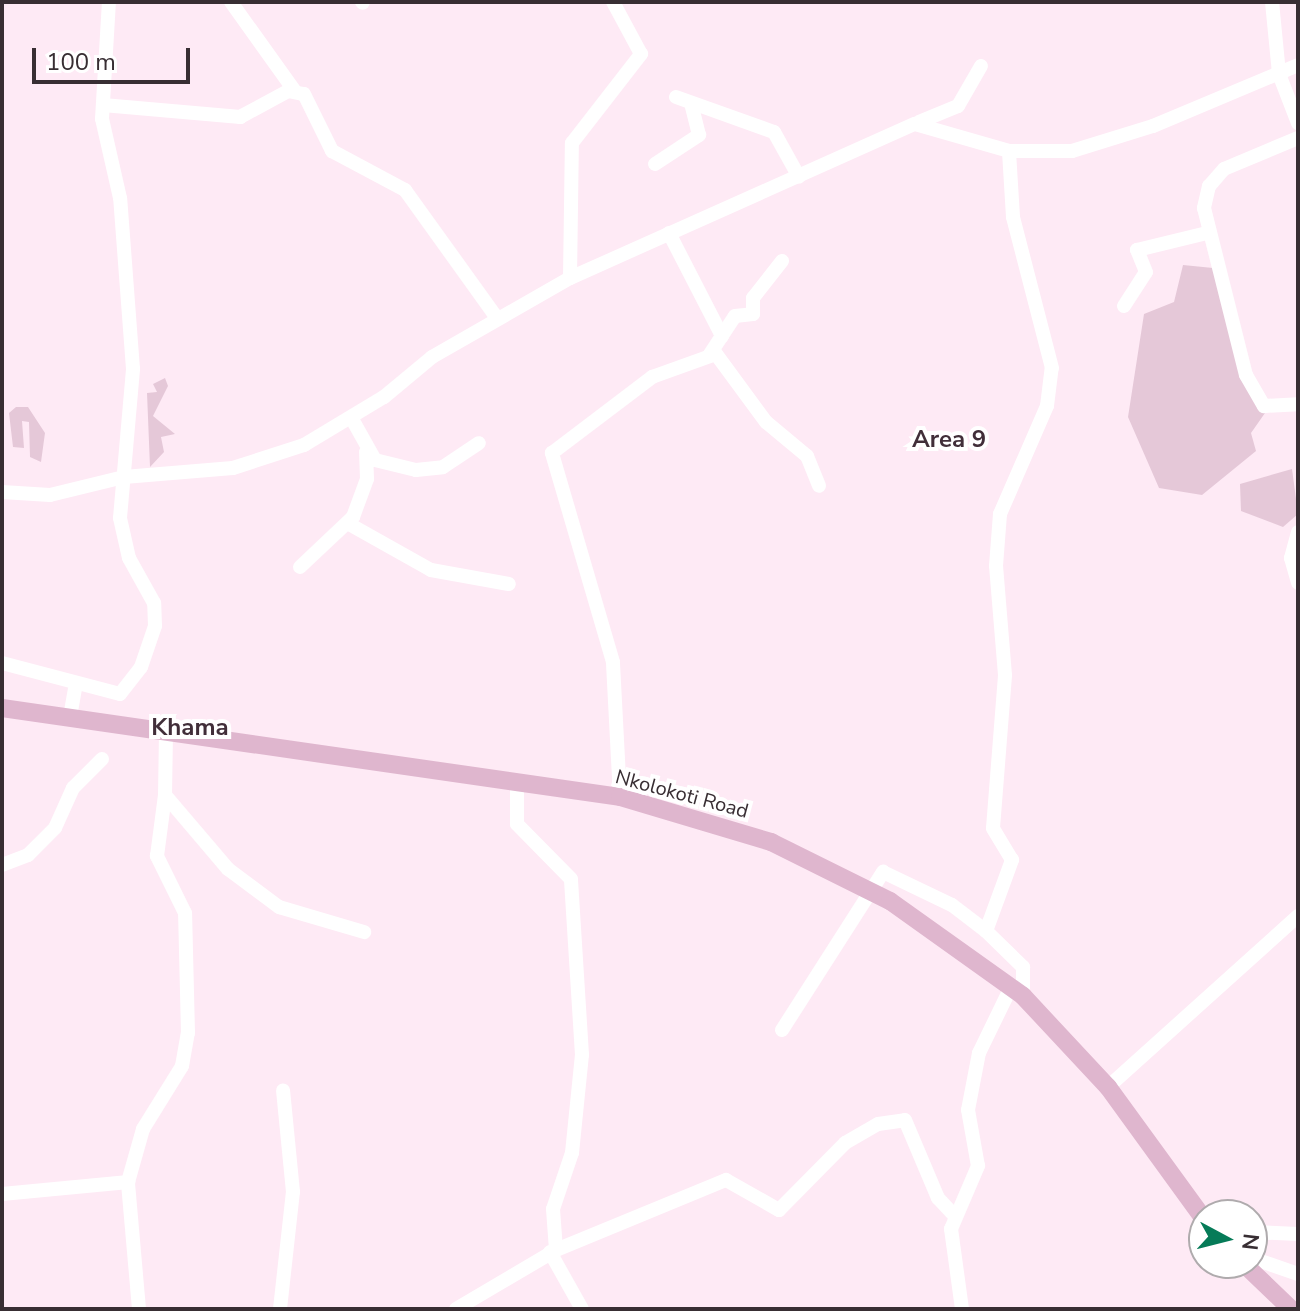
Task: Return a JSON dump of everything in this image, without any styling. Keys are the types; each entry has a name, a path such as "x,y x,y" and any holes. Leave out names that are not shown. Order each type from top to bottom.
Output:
{"main road":[{"name":"Nkolokoti Road","path":"2,708 620,797 771,842 869,888 1017,992 1108,1087 1189,1199"},
{"path":"1260,1279 1291,1309"}],"street":[{"path":"2,663 76,684 128,690 155,626 154,603 129,558 120,518 133,369 120,198 103,105 109,2"},
{"path":"231,2 264,58 294,90 304,94 332,151 405,190 497,318"},
{"path":"570,278 566,205 572,143 641,54 613,2"},
{"path":"1272,2 1279,74 1298,123"},
{"path":"915,124 1009,151 1097,146 1298,65"},
{"path":"2,492 50,495 124,477 233,468 304,445 352,419 497,318 570,278 958,106 981,66"},
{"path":"103,105 240,117 294,90"},
{"path":"676,97 723,118 739,114 774,132 799,177"},
{"path":"655,164 699,135 691,104"},
{"path":"1298,138 1213,179 1207,233 1257,399 1269,409 1298,404"},
{"path":"986,931 1012,860 993,828 1004,689 1000,514 1047,406 1052,368 1013,217 1009,151"},
{"path":"669,233 722,336"},
{"path":"1124,306 1146,272 1137,250 1207,233"},
{"path":"620,797 613,662 550,458 615,401 710,354 735,316 753,314 753,298 782,261"},
{"path":"710,354 720,356 772,428 807,456 819,486"},
{"path":"300,567 349,524 367,479 366,452 352,419"},
{"path":"366,452 431,471 479,443"},
{"path":"349,524 431,570 509,584"},
{"path":"1298,532 1291,558 1298,583"},
{"path":"70,717 76,684"},
{"path":"139,1309 128,1182 143,1129 182,1066 188,1033 185,913 157,856 165,795 166,732"},
{"path":"2,865 28,855 55,828 73,788 102,759"},
{"path":"517,782 517,824 571,879 579,961 582,1055 572,1153 553,1209 553,1251 582,1309"},
{"path":"165,795 254,894 318,923 364,932"},
{"path":"782,1030 869,888 888,872 986,931 1023,967 1017,992 979,1053 968,1110 978,1166 955,1216 962,1309"},
{"path":"1108,1087 1298,916"},
{"path":"280,1309 293,1192 283,1090"},
{"path":"461,1307 553,1251 726,1180 779,1210 845,1143 878,1124 905,1120 938,1198 955,1216"},
{"path":"2,1194 128,1182"},
{"path":"1268,1233 1298,1234"},
{"path":"1268,1264 1298,1274"}],"shaded area":[{"path":"1183,265 1213,268 1265,413 1251,433 1256,451 1202,495 1159,488 1128,417 1144,314 1174,302"},
{"path":"165,378 168,386 153,416 175,434 161,437 164,452 150,467 147,393 157,392 153,384"},
{"path":"16,407 28,407 45,433 41,462 30,457 29,422 22,421 24,448 13,447 9,413"},
{"path":"1292,469 1298,514 1283,527 1241,511 1240,484"}],"district":[{"name":"Area 9","path":"949,440"},
{"name":"Khama","path":"190,728"}]}
